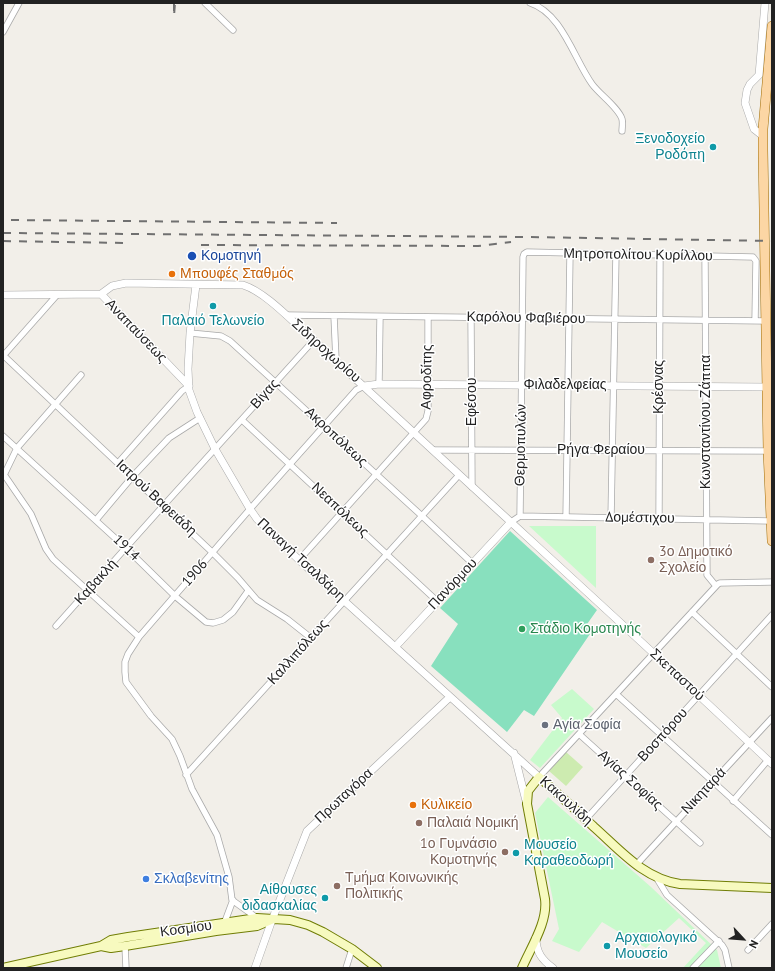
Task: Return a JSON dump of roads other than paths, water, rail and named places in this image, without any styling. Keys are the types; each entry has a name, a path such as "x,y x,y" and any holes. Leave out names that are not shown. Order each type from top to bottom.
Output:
{"main road":[{"path":"772,26 766,75 763,136 765,238 769,321 767,387 770,451 770,521 772,541"},
{"path":"522,968 545,916 546,905 526,796 539,777"},
{"name":"Κακουλίδη","path":"539,777 636,865 666,882 680,884 772,888"},
{"name":"Κοσμίου","path":"3,968 101,946 111,940 257,918 290,920 308,925 352,949 377,968"},
{"name":"Κοσμίου","path":"101,946 111,948 126,946 216,931 257,926 272,920"}],"street":[{"path":"3,32 19,3"},
{"path":"205,3 233,30"},
{"path":"530,3 543,9 558,25 592,84 622,119 622,131"},
{"path":"763,136 754,129 745,103 747,90 750,84 766,75 765,3"},
{"name":"Μητροπολίτου Κυρίλλου","path":"524,254 527,252 753,257 756,261 755,321"},
{"name":"Θερμοπυλών","path":"520,516 524,254"},
{"path":"566,517 570,254"},
{"path":"611,518 616,254"},
{"name":"Κρέσνας","path":"659,518 660,255"},
{"name":"Κωνσταντίνου Ζάππα","path":"705,256 707,575 716,586"},
{"name":"Σιδηροχωρίου","path":"101,294 112,286 126,283 242,285 250,288 257,292 314,340 511,522"},
{"name":"Παναγή Τσαλδάρη","path":"196,285 190,333 189,386 192,400 215,449 257,520 344,601 514,753"},
{"name":"Αναπαύσεως","path":"3,295 101,294 189,386"},
{"path":"3,356 57,295"},
{"name":"Καρόλου Φαβιέρου","path":"286,316 769,321"},
{"path":"334,316 336,360"},
{"path":"379,384 380,316"},
{"name":"Αφροδίτης","path":"299,560 426,419 428,415 428,317"},
{"name":"Εφέσου","path":"471,317 472,487"},
{"name":"Ακροπόλεως","path":"190,333 226,338 276,382 472,563"},
{"name":"Βίγας","path":"215,449 314,340"},
{"name":"Ιατρού Βαφειάδη","path":"3,356 164,505 238,578 248,591 262,604 311,638"},
{"path":"81,376 55,403 17,448 4,474 31,514 46,549 53,559 139,637"},
{"name":"Φιλαδελφείας","path":"364,386 379,384 428,384 767,387"},
{"path":"118,463 182,391 189,386"},
{"name":"1906","path":"233,900 217,835 199,803 172,739 151,716 126,682 125,672 128,654 139,637 250,509 356,390 364,386"},
{"path":"96,520 133,476 169,438 200,418"},
{"name":"Νεαπόλεως","path":"242,420 437,601"},
{"name":"1914","path":"3,436 96,520 175,596 203,620 213,623 220,622 232,612 248,591"},
{"name":"Καβακλή","path":"56,626 215,449"},
{"name":"Ρήγα Φεραίου","path":"433,450 770,451"},
{"name":"Καλλιπόλεως","path":"186,775 459,475"},
{"path":"511,522 520,516"},
{"name":"Δομέστιχου","path":"520,516 770,521"},
{"name":"Πανόρμου","path":"396,646 511,522"},
{"name":"Σκεπαστού","path":"511,522 770,762"},
{"path":"539,777 716,586 720,583 772,582"},
{"path":"692,612 772,686"},
{"name":"Βοσπόρου","path":"586,819 772,615"},
{"path":"616,694 772,835"},
{"name":"Πρωταγόρα","path":"255,968 272,920 308,830 450,696"},
{"name":"Νικηταρά","path":"636,865 772,718"},
{"name":"Αγίας Σοφίας","path":"579,734 700,843"},
{"path":"514,753 527,804"},
{"name":"Κακουλίδη","path":"514,753 539,777"},
{"path":"733,801 770,762"},
{"path":"656,877 669,897 719,941 724,948 729,968"},
{"path":"224,924 233,900 257,918"},
{"path":"748,950 772,924"},
{"path":"536,938 538,952 543,965 553,968"},
{"path":"693,968 719,941"},
{"path":"126,946 126,968"},
{"path":"346,968 352,949"}],"railway":[{"path":"174,3 174,16 175,3"},
{"path":"11,220 337,223"},
{"path":"3,233 528,237 772,241"},
{"path":"3,241 130,243"},
{"path":"201,245 478,246 511,242"}],"place":[{"name":"Ξενοδοχείο Ροδόπη","path":"713,147"},
{"name":"Κομοτηνή","path":"192,256"},
{"name":"Μπουφές Σταθμός","path":"172,274"},
{"name":"Παλαιό Τελωνείο","path":"213,306"},
{"name":"3ο Δημοτικό Σχολείο","path":"651,560"},
{"name":"Στάδιο Κομοτηνής","path":"522,629"},
{"name":"Αγία Σοφία","path":"545,725"},
{"name":"Κυλικείο","path":"413,805"},
{"name":"Παλαιά Νομική","path":"419,823"},
{"name":"1ο Γυμνάσιο Κομοτηνής","path":"505,852"},
{"name":"Μουσείο Καραθεοδωρή","path":"516,853"},
{"name":"Σκλαβενίτης","path":"146,879"},
{"name":"Τμήμα Κοινωνικής Πολιτικής","path":"337,886"},
{"name":"Αίθουσες διδασκαλίας","path":"325,898"},
{"name":"Αρχαιολογικό Μουσείο","path":"607,946"}]}
